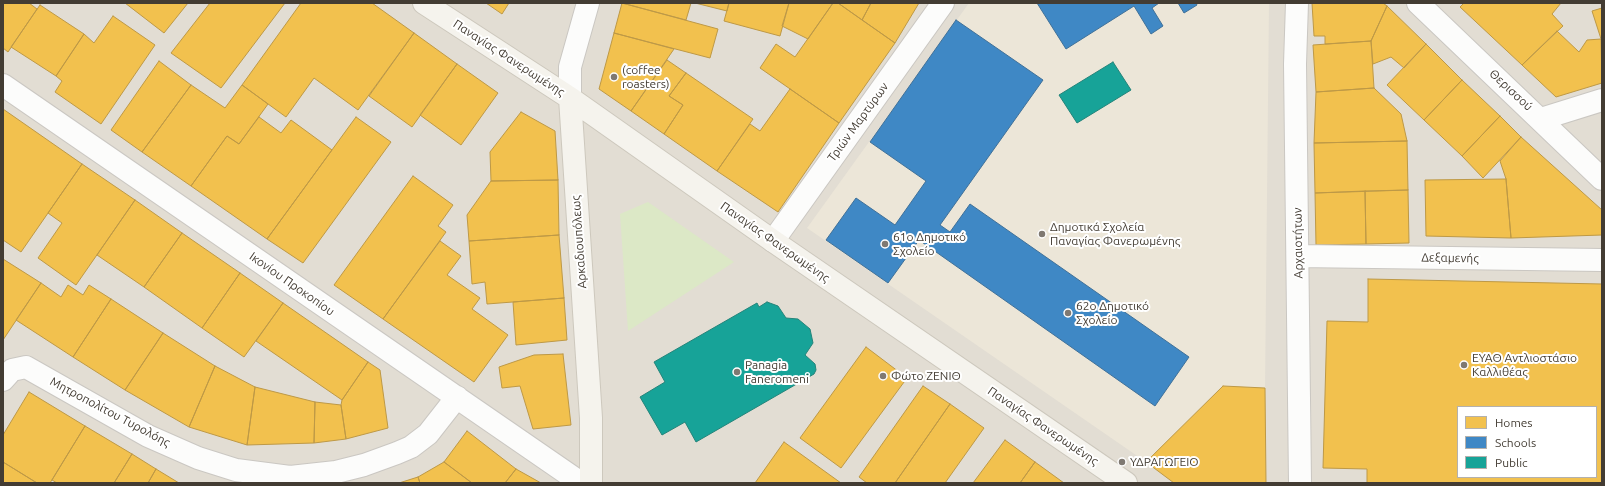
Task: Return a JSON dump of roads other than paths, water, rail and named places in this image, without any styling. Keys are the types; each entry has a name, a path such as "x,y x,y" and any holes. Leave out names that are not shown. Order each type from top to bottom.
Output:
{"street":[{"name":"Παναγίας Φανερωμένης","path":"424,3 570,98 773,241 1126,483"},
{"name":"Αρκαδιουπόλεως","path":"588,3 570,68 570,98 591,418 592,483"},
{"name":"Τριών Μαρτύρων","path":"773,241 943,3"},
{"name":"Αρχαιοτήτων","path":"1297,3 1295,64 1300,483"},
{"name":"Θερισσού","path":"1418,3 1602,179"},
{"name":"Ικονίου Προκοπίου","path":"3,85 581,483"},
{"path":"1541,119 1602,100"},
{"name":"Δεξαμενής","path":"1298,256 1602,260"},
{"name":"Μητροπολίτου Τυρολόης","path":"3,380 12,370 26,367 148,436 198,458 236,470 290,477 336,472 364,465 411,447 428,434 457,397"}],"place":[{"name":"(coffee roasters)","path":"614,77"},
{"name":"Δημοτικά Σχολεία Παναγίας Φανερωμένης","path":"1042,234"},
{"name":"61ο Δημοτικό Σχολείο","path":"885,244"},
{"name":"62ο Δημοτικό Σχολείο","path":"1068,313"},
{"name":"ΕΥΑΘ Αντλιοστάσιο Καλλιθέας","path":"1464,365"},
{"name":"Panagia Faneromeni","path":"737,372"},
{"name":"Φώτο ΖΕΝΙΘ","path":"883,376"},
{"name":"ΥΔΡΑΓΩΓΕΙΟ","path":"1122,462"}]}
